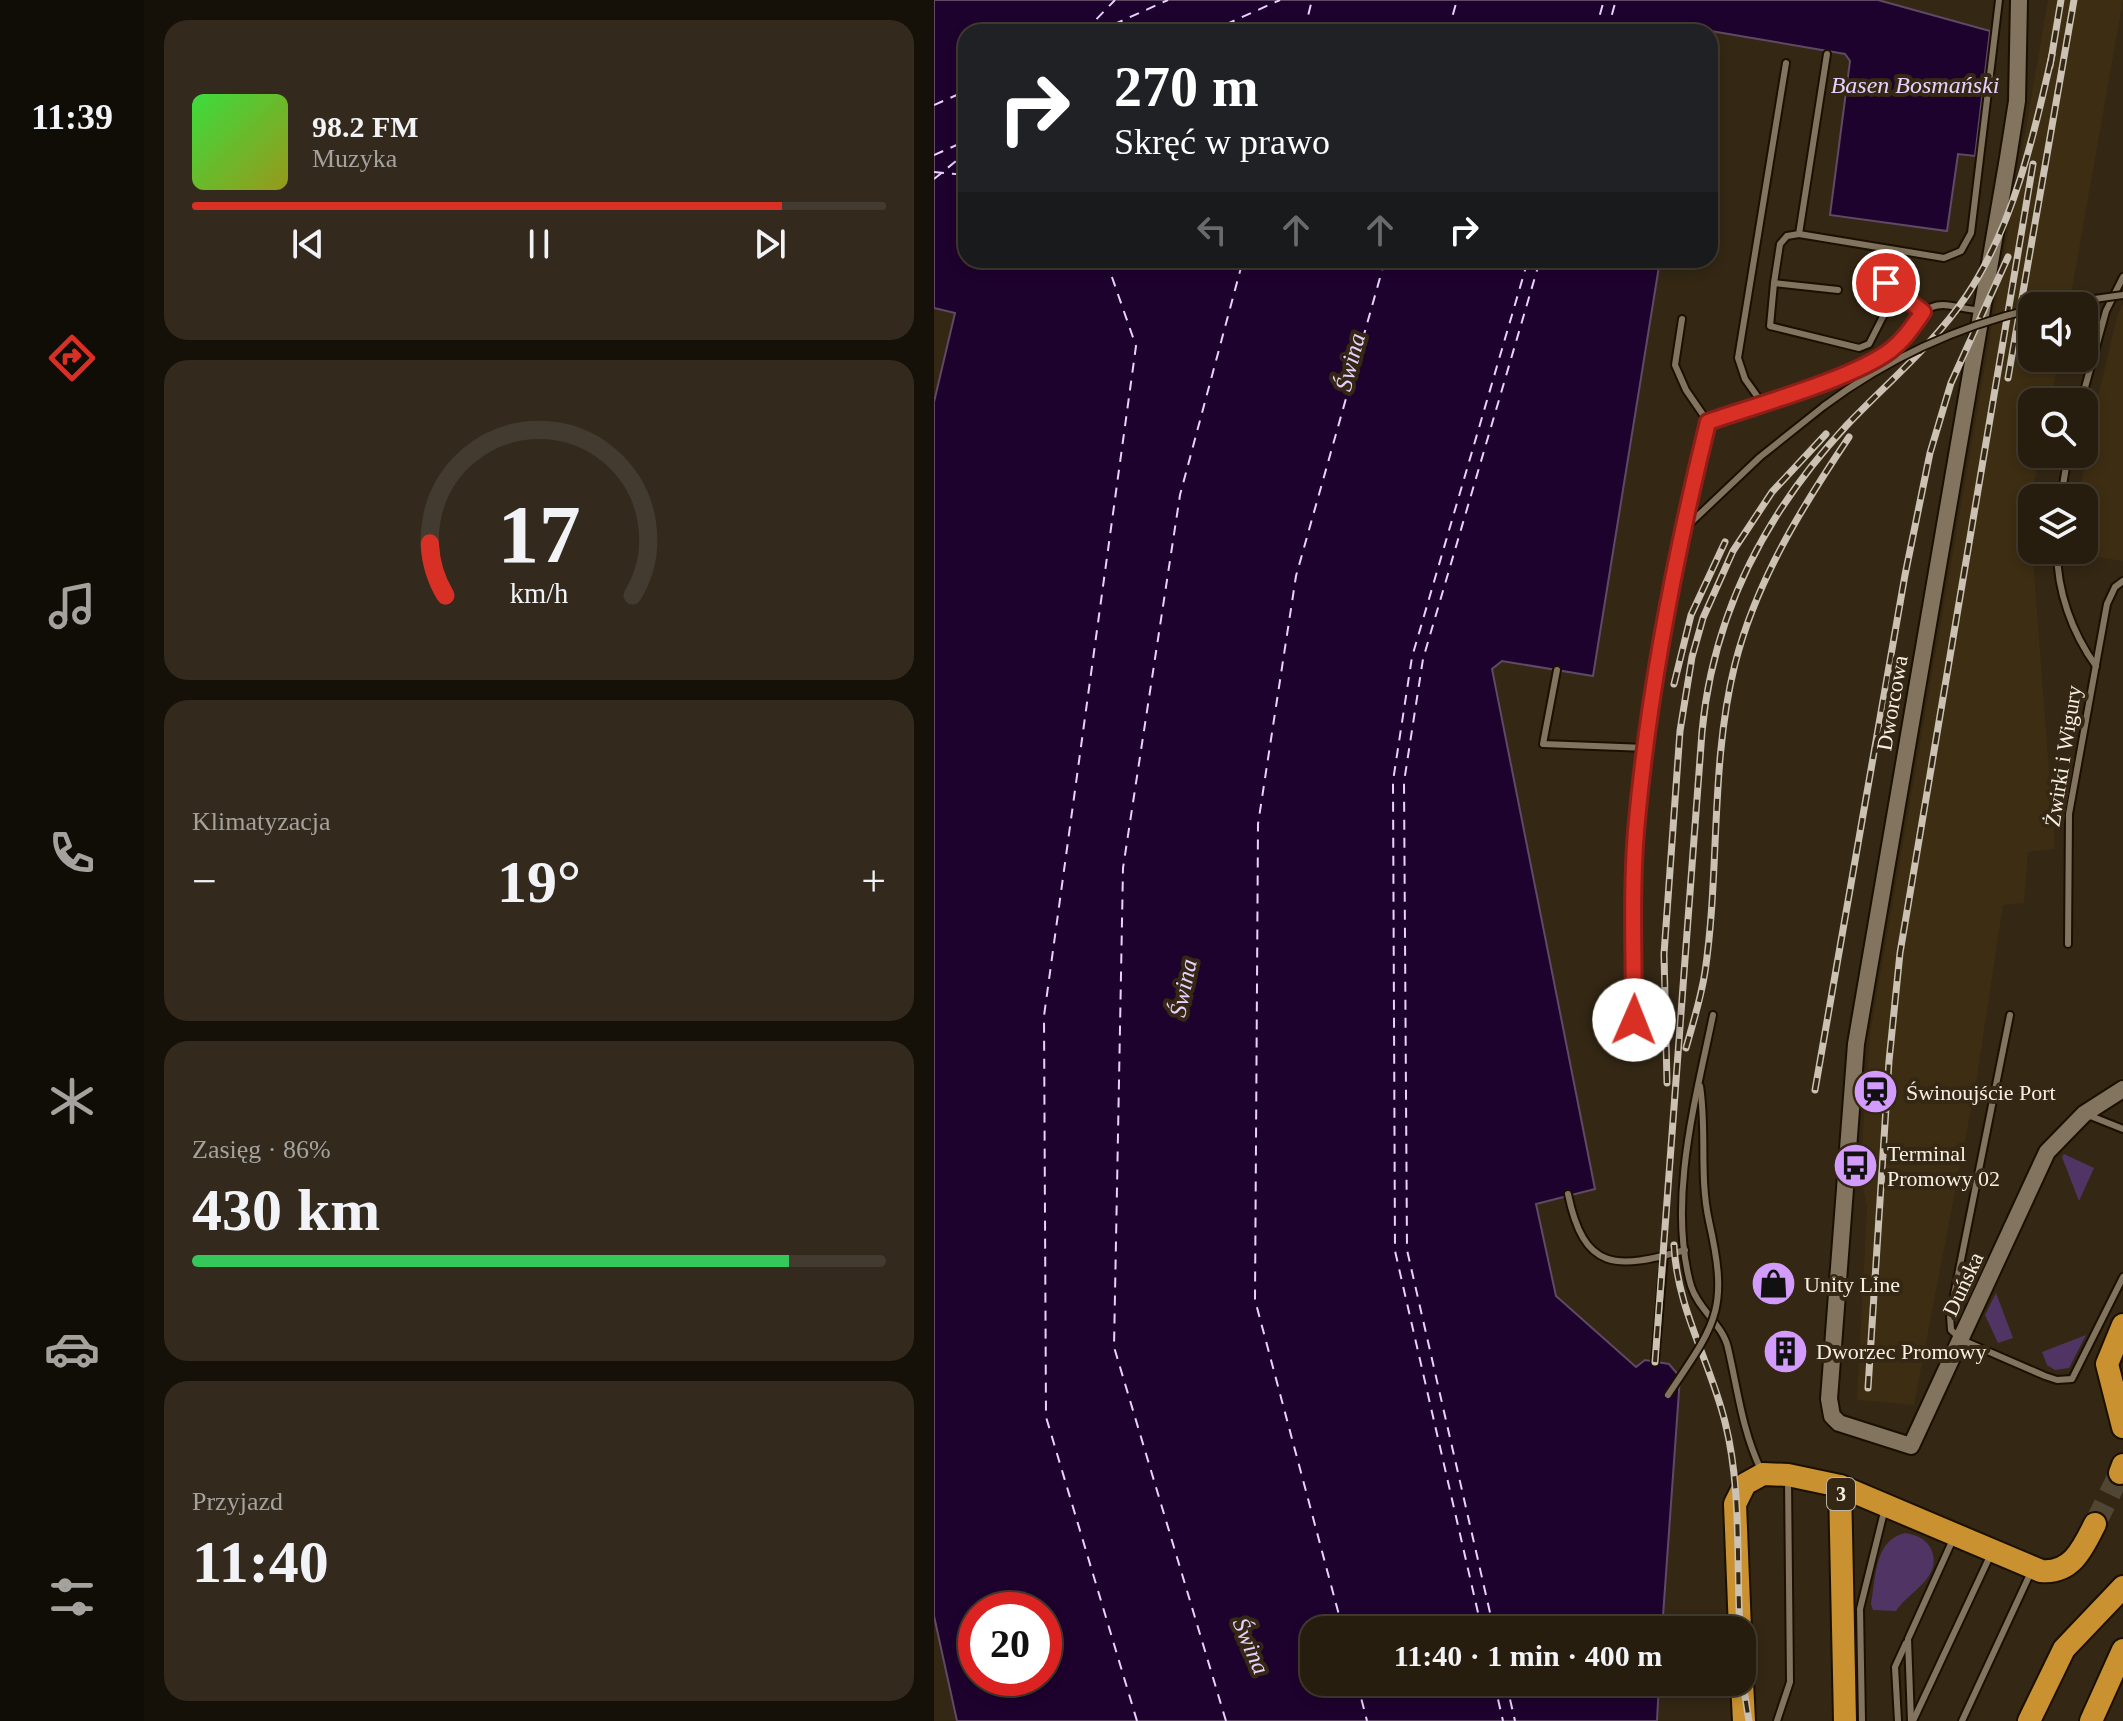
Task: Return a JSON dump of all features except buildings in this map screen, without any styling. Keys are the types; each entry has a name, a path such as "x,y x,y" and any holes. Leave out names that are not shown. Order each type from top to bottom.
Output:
{"highway":[{"path":"2123,1325 2107,1364 2123,1427"},
{"name":"3","path":"1763,1474 1788,1475 1840,1486 1887,1503 2032,1569"},
{"path":"1739,1616 1735,1504 1745,1484 1763,1474"},
{"name":"3","path":"1840,1486 1845,1721"},
{"path":"2032,1569 2050,1572 2069,1565 2095,1524"},
{"path":"2029,1721 2064,1649 2123,1587"},
{"path":"2091,1721 2123,1650"},
{"path":"1743,1696 1744,1721"}],"street":[{"name":"Dworcowa","path":"1832,1416 1829,1399 1856,1044 2017,101 2019,0"},
{"name":"Duńska","path":"1832,1416 1846,1428 1911,1446 2047,1152 2084,1114 2123,1089"}],"lane":[{"path":"1896,291 1869,344 1859,348 1770,326 1783,239 1799,234 1944,258 1961,251 1970,240 1999,0"},
{"path":"1799,234 1827,54"},
{"path":"1762,403 1745,379 1738,358 1786,63"},
{"path":"1888,250 1884,276 1886,283 1923,312"},
{"path":"2085,388 2106,311 2123,277"},
{"path":"1774,283 1838,290"},
{"path":"2098,299 2123,295"},
{"path":"1708,422 1838,376 1888,353 1903,340 1923,312 1945,305 1964,311 1983,310"},
{"path":"1681,531 1760,457 1824,406 1912,351 1964,329 2018,313"},
{"path":"1634,1020 1636,833 1646,748 1681,531 1708,422 1686,390 1675,365 1682,319"},
{"path":"2059,564 2066,605 2078,638 2096,666"},
{"name":"Żwirki i Wigury","path":"2068,944 2069,814 2107,604 2115,587 2123,581"},
{"path":"1557,670 1543,744 1646,748"},
{"path":"1713,1015 1684,1173 1685,1250 1698,1305 1727,1344 1745,1432 1763,1474"},
{"path":"2010,1015 1950,1315 1951,1330 1962,1340 2057,1380 2072,1379 2082,1365 2123,1277"},
{"path":"1668,1395 1705,1339 1721,1286 1702,1179 1705,1144 1699,1081"},
{"path":"2084,1114 2123,1129"},
{"path":"1568,1194 1575,1230 1589,1251 1608,1260 1685,1250"},
{"path":"1655,1362 1664,1255"},
{"path":"1777,1721 1790,1682 1788,1475"},
{"path":"1862,1721 1860,1609 1887,1503"},
{"path":"1898,1721 1895,1667 1955,1534"},
{"path":"1912,1721 1992,1551"},
{"path":"1962,1721 2032,1569"},
{"path":"1908,1639 1912,1721"}],"shaded area":[{"path":"2048,0 2123,0 2071,292 2018,292 2018,372 2056,372 2053,388 2018,388 2018,468 2037,468 2034,484 2018,484 2018,564 2033,564 2055,849 2028,852 2024,903 2003,905 1976,1083 1914,1405 1857,1400 1867,1207 1860,1174 1870,1034"},
{"path":"2123,304 2123,561 2098,557 2098,484 2081,484 2084,468 2098,468 2098,396"},
{"path":"2064,1154 2094,1168 2079,1201 2062,1157"},
{"path":"1996,1293 2013,1338 1998,1343 1985,1315"},
{"path":"2086,1335 2069,1368 2055,1370 2047,1365 2042,1352"},
{"path":"1905,1533 1929,1545 1934,1559 1933,1568 1896,1611 1873,1610 1871,1604 1878,1561 1887,1543"}],"water":[{"path":"934,0 1878,0 1990,31 1975,156 1958,154 1947,231 1830,215 1850,61 1845,54 1718,32 1718,24 958,24 958,268 1659,268 1593,676 1502,661 1492,669 1595,1189 1536,1204 1556,1296 1636,1367 1645,1360 1669,1364 1680,1377 1663,1616 1300,1616 1300,1696 1658,1696 1657,1721 957,1721 934,1616 934,402 955,313 934,308"}],"ferry route":[{"path":"1092,24 1115,0"},
{"path":"1115,24 1168,0"},
{"path":"1227,24 1280,0"},
{"path":"1306,24 1312,0"},
{"path":"1450,24 1457,0"},
{"path":"1597,24 1604,0"},
{"path":"1609,24 1616,0"},
{"path":"934,105 958,94"},
{"path":"934,155 958,144"},
{"path":"934,179 958,160"},
{"path":"934,172 958,174"},
{"path":"1109,268 1136,346 1044,1016 1046,1417 1137,1721"},
{"path":"1226,1721 1114,1347 1123,868 1180,495 1241,268"},
{"path":"1339,1616 1255,1300 1258,824 1296,576 1383,268"},
{"path":"1479,1616 1395,1251 1393,781 1412,657 1526,268"},
{"path":"1491,1616 1407,1250 1404,782 1423,659 1538,268"},
{"path":"1361,1696 1367,1721"},
{"path":"1497,1696 1503,1721"},
{"path":"1509,1696 1515,1721"}],"tunnel":[{"path":"2095,1524 2120,1473"}],"railway":[{"path":"2050,66 2061,0"},
{"path":"2008,378 2074,0"},
{"path":"1655,1362 1702,732 1718,646 1748,566 1792,493 1847,425 1940,330 1983,268 2020,180 2052,55"},
{"path":"1868,1388 1889,1061 1900,953 2033,164"},
{"path":"1815,1090 1905,575 1930,453 1951,383 2008,257"},
{"path":"1667,1083 1664,954 1680,731 1692,657 1703,618 1733,551 1772,492 1826,434"},
{"path":"1686,1048 1699,1001 1710,934 1718,779 1735,664 1755,603 1782,546 1849,437"},
{"path":"1674,684 1691,615 1725,542"},
{"path":"1674,1245 1681,1291 1719,1400 1730,1447 1736,1499 1740,1616"},
{"path":"1745,1696 1749,1721"}],"place":[{"name":"Świnoujście Port","path":"1875,1092"},
{"name":"Terminal Promowy 02","path":"1856,1166"},
{"name":"Unity Line","path":"1773,1284"},
{"name":"Dworzec Promowy","path":"1785,1351"}],"route":[{"path":"1634,1020 1636,833 1646,748 1681,531 1708,422 1838,376 1888,353 1903,340 1923,312 1886,283"}],"water label":[{"name":"Basen Bosmański","path":"1915,85"},
{"name":"Świna","path":"1350,362"},
{"name":"Świna","path":"1183,988"},
{"name":"Świna","path":"1251,1646"}]}
